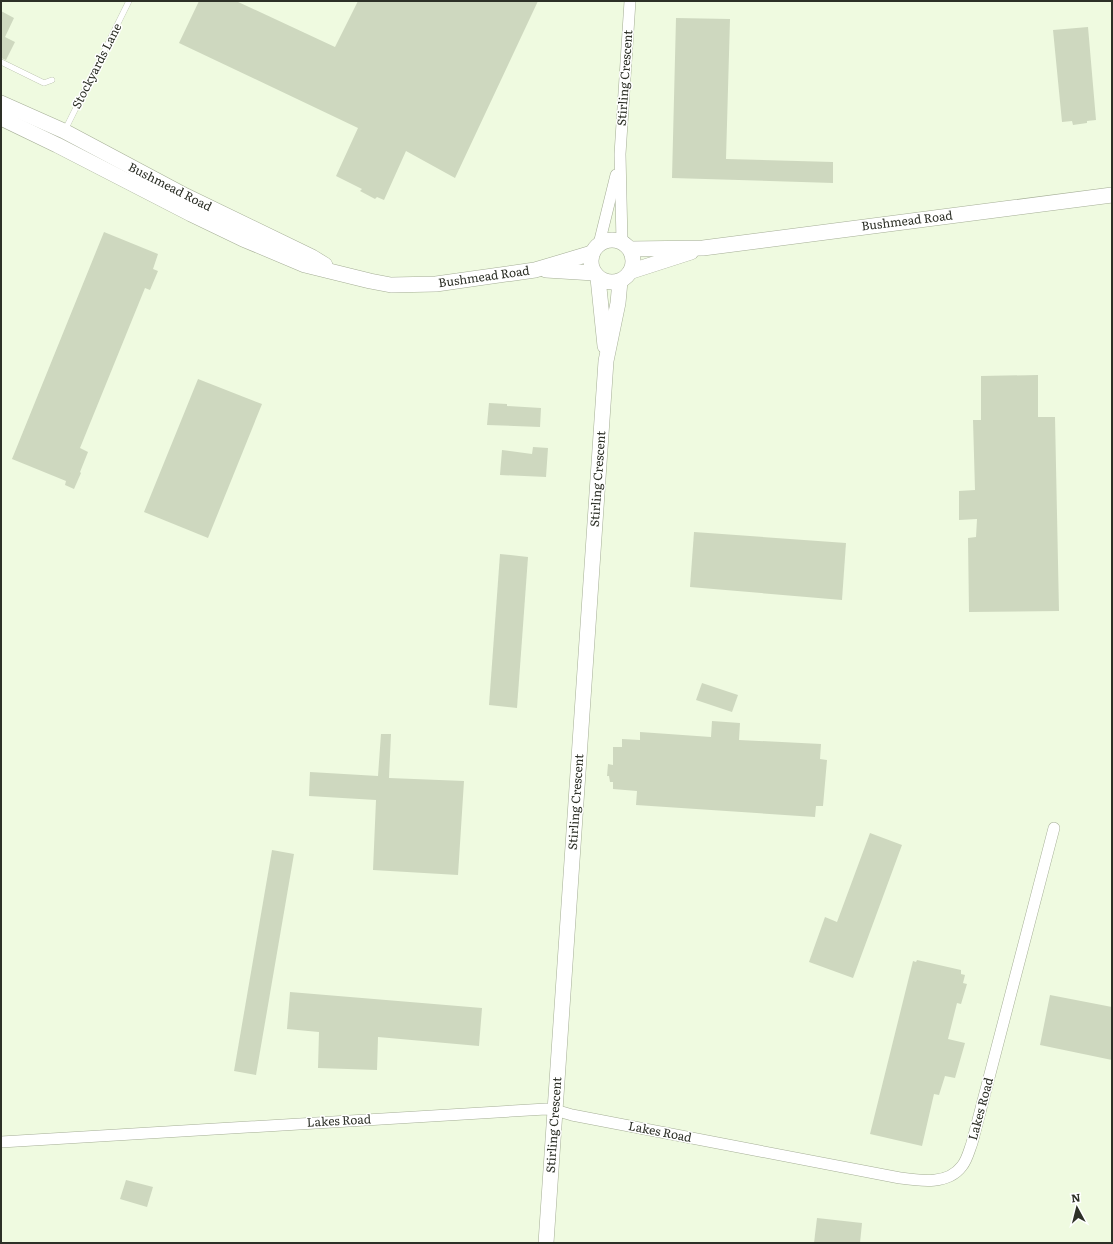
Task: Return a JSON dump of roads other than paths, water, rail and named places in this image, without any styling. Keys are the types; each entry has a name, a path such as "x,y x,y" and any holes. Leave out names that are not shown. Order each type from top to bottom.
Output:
{"main road":[{"name":"Bushmead Road","path":"1,102 64,131 186,196 312,257 338,272"},
{"name":"Bushmead Road","path":"1,118 243,240 305,265 391,285 457,282 535,270 596,248 606,240 614,240 626,245 703,248 1112,195"},
{"path":"626,245 634,260 632,270"},
{"path":"596,248 590,263 596,275"},
{"name":"Bushmead Road","path":"535,270 596,275 605,281 612,283 627,277 632,270 656,264 703,248"},
{"name":"Stirling Crescent","path":"596,275 606,361"},
{"name":"Stirling Crescent","path":"546,1243 606,361 618,303 620,281"}],"street":[{"name":"Stirling Crescent","path":"626,245 620,154 630,1"},
{"name":"Stirling Crescent","path":"596,248 608,211 620,154"},
{"name":"Lakes Road","path":"1,1142 538,1109 555,1110 572,1115 900,1178 922,1181 938,1180 953,1175 962,1166 972,1143 1054,828"}],"lane":[{"name":"Stockyards Lane","path":"57,145 129,1"},
{"path":"1,62 44,83 52,80"}]}
